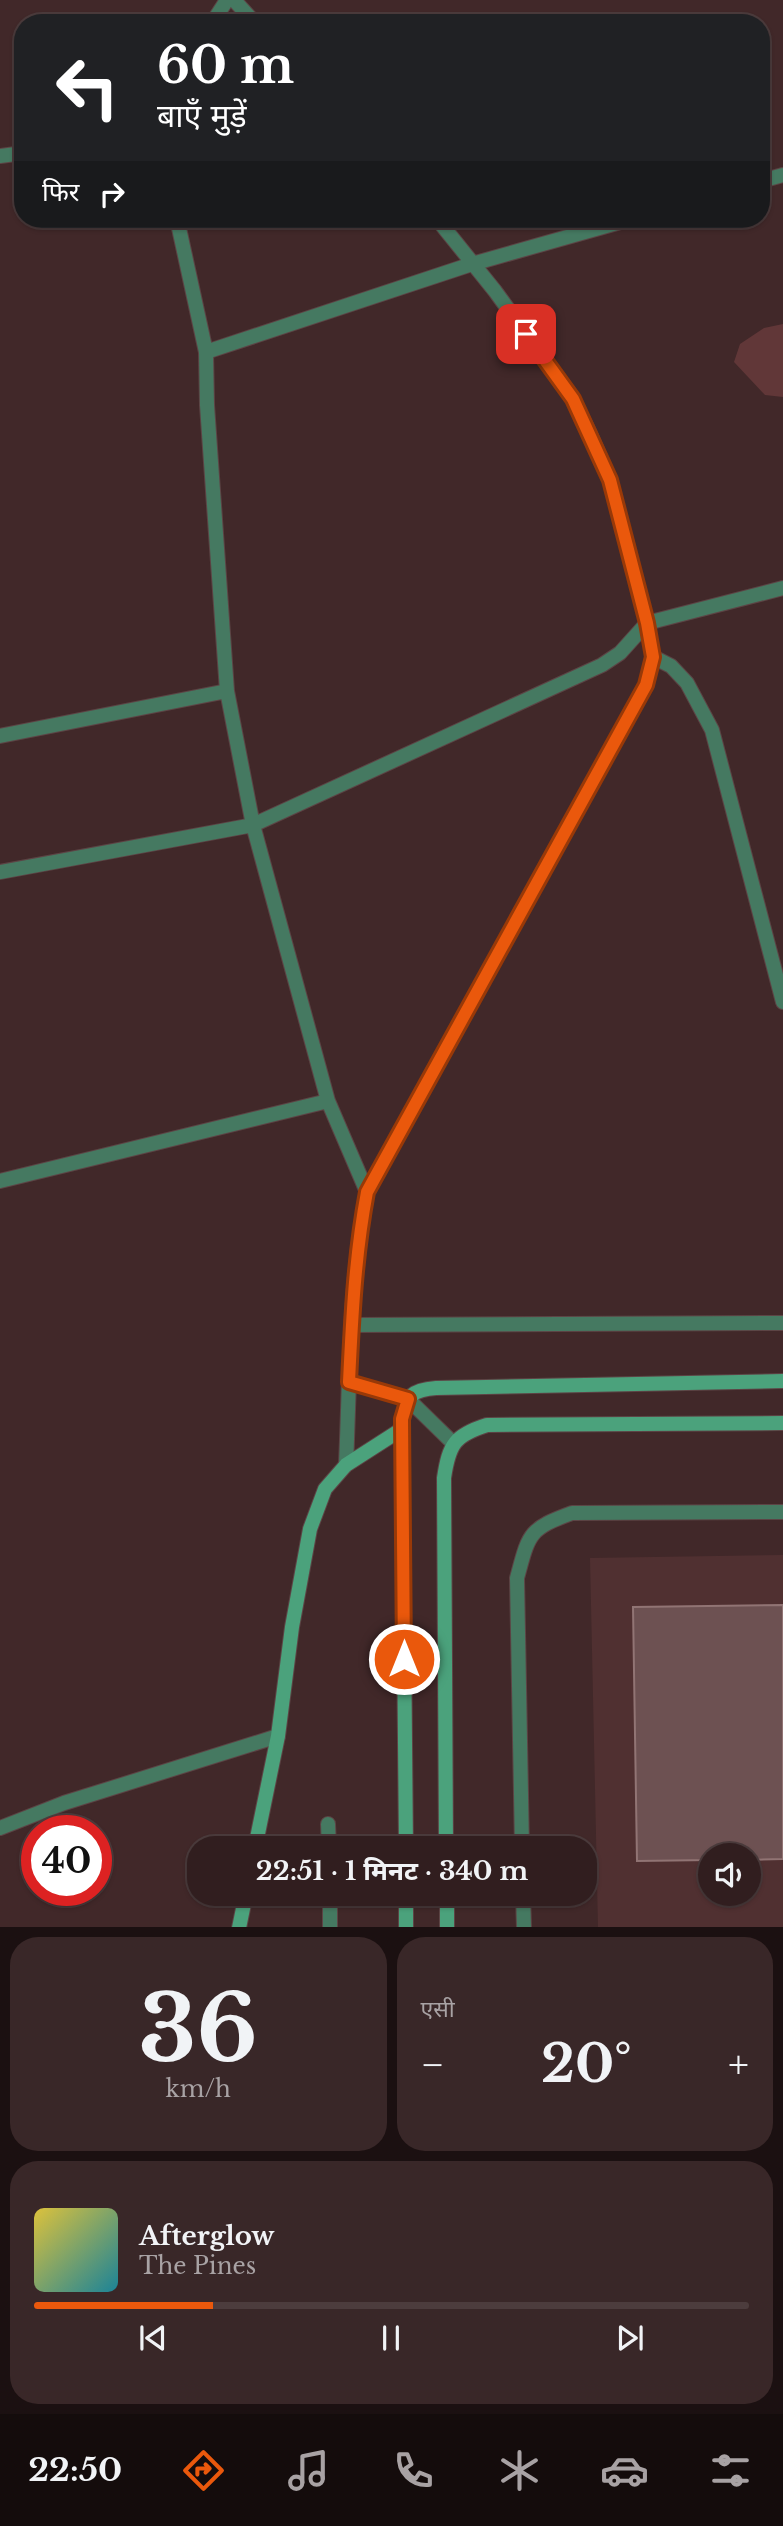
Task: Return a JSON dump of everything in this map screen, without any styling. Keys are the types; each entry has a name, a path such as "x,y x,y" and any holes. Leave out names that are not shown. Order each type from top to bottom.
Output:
{"street":[{"path":"234,0 247,14"},
{"path":"179,228 206,352 207,405 227,691 253,825 328,1101 367,1192"},
{"path":"346,1465 352,1325 359,1241 367,1192 646,685 653,657 647,623 610,480 573,399 495,291 444,228"},
{"path":"206,352 472,264 599,228"},
{"path":"0,872 253,825 602,665 620,653 647,623 783,589"},
{"path":"653,657 671,666 687,683 712,730 783,1002"},
{"path":"0,736 227,691"},
{"path":"0,1181 328,1101"},
{"path":"352,1325 783,1322"},
{"path":"406,1836 402,1429 408,1399 419,1390 436,1388 783,1381"},
{"path":"349,1382 408,1399 453,1443"},
{"path":"446,1836 444,1478 453,1443 466,1432 487,1425 783,1423"},
{"path":"257,1836 278,1737 292,1627 310,1529 325,1489 346,1465 402,1429"},
{"path":"522,1836 517,1578 527,1541 543,1523 572,1513 783,1512"},
{"path":"0,1828 64,1803 278,1737"},
{"path":"328,1824 328,1836"},
{"path":"239,1927 243,1906"},
{"path":"330,1906 330,1927"},
{"path":"406,1906 406,1927"},
{"path":"447,1906 447,1927"},
{"path":"523,1906 524,1927"}],"shaded area":[{"path":"783,324 783,397 765,395 734,362 740,344 764,328"},
{"path":"783,1555 783,1927 598,1927 590,1558"}],"building":[{"path":"783,1605 783,1859 761,1860 761,1843 698,1843 698,1860 637,1861 633,1607"}],"route":[{"path":"404,1659 402,1419 408,1399 349,1382 355,1277 367,1192 646,685 653,657 647,623 610,480 573,399 526,334"}]}
